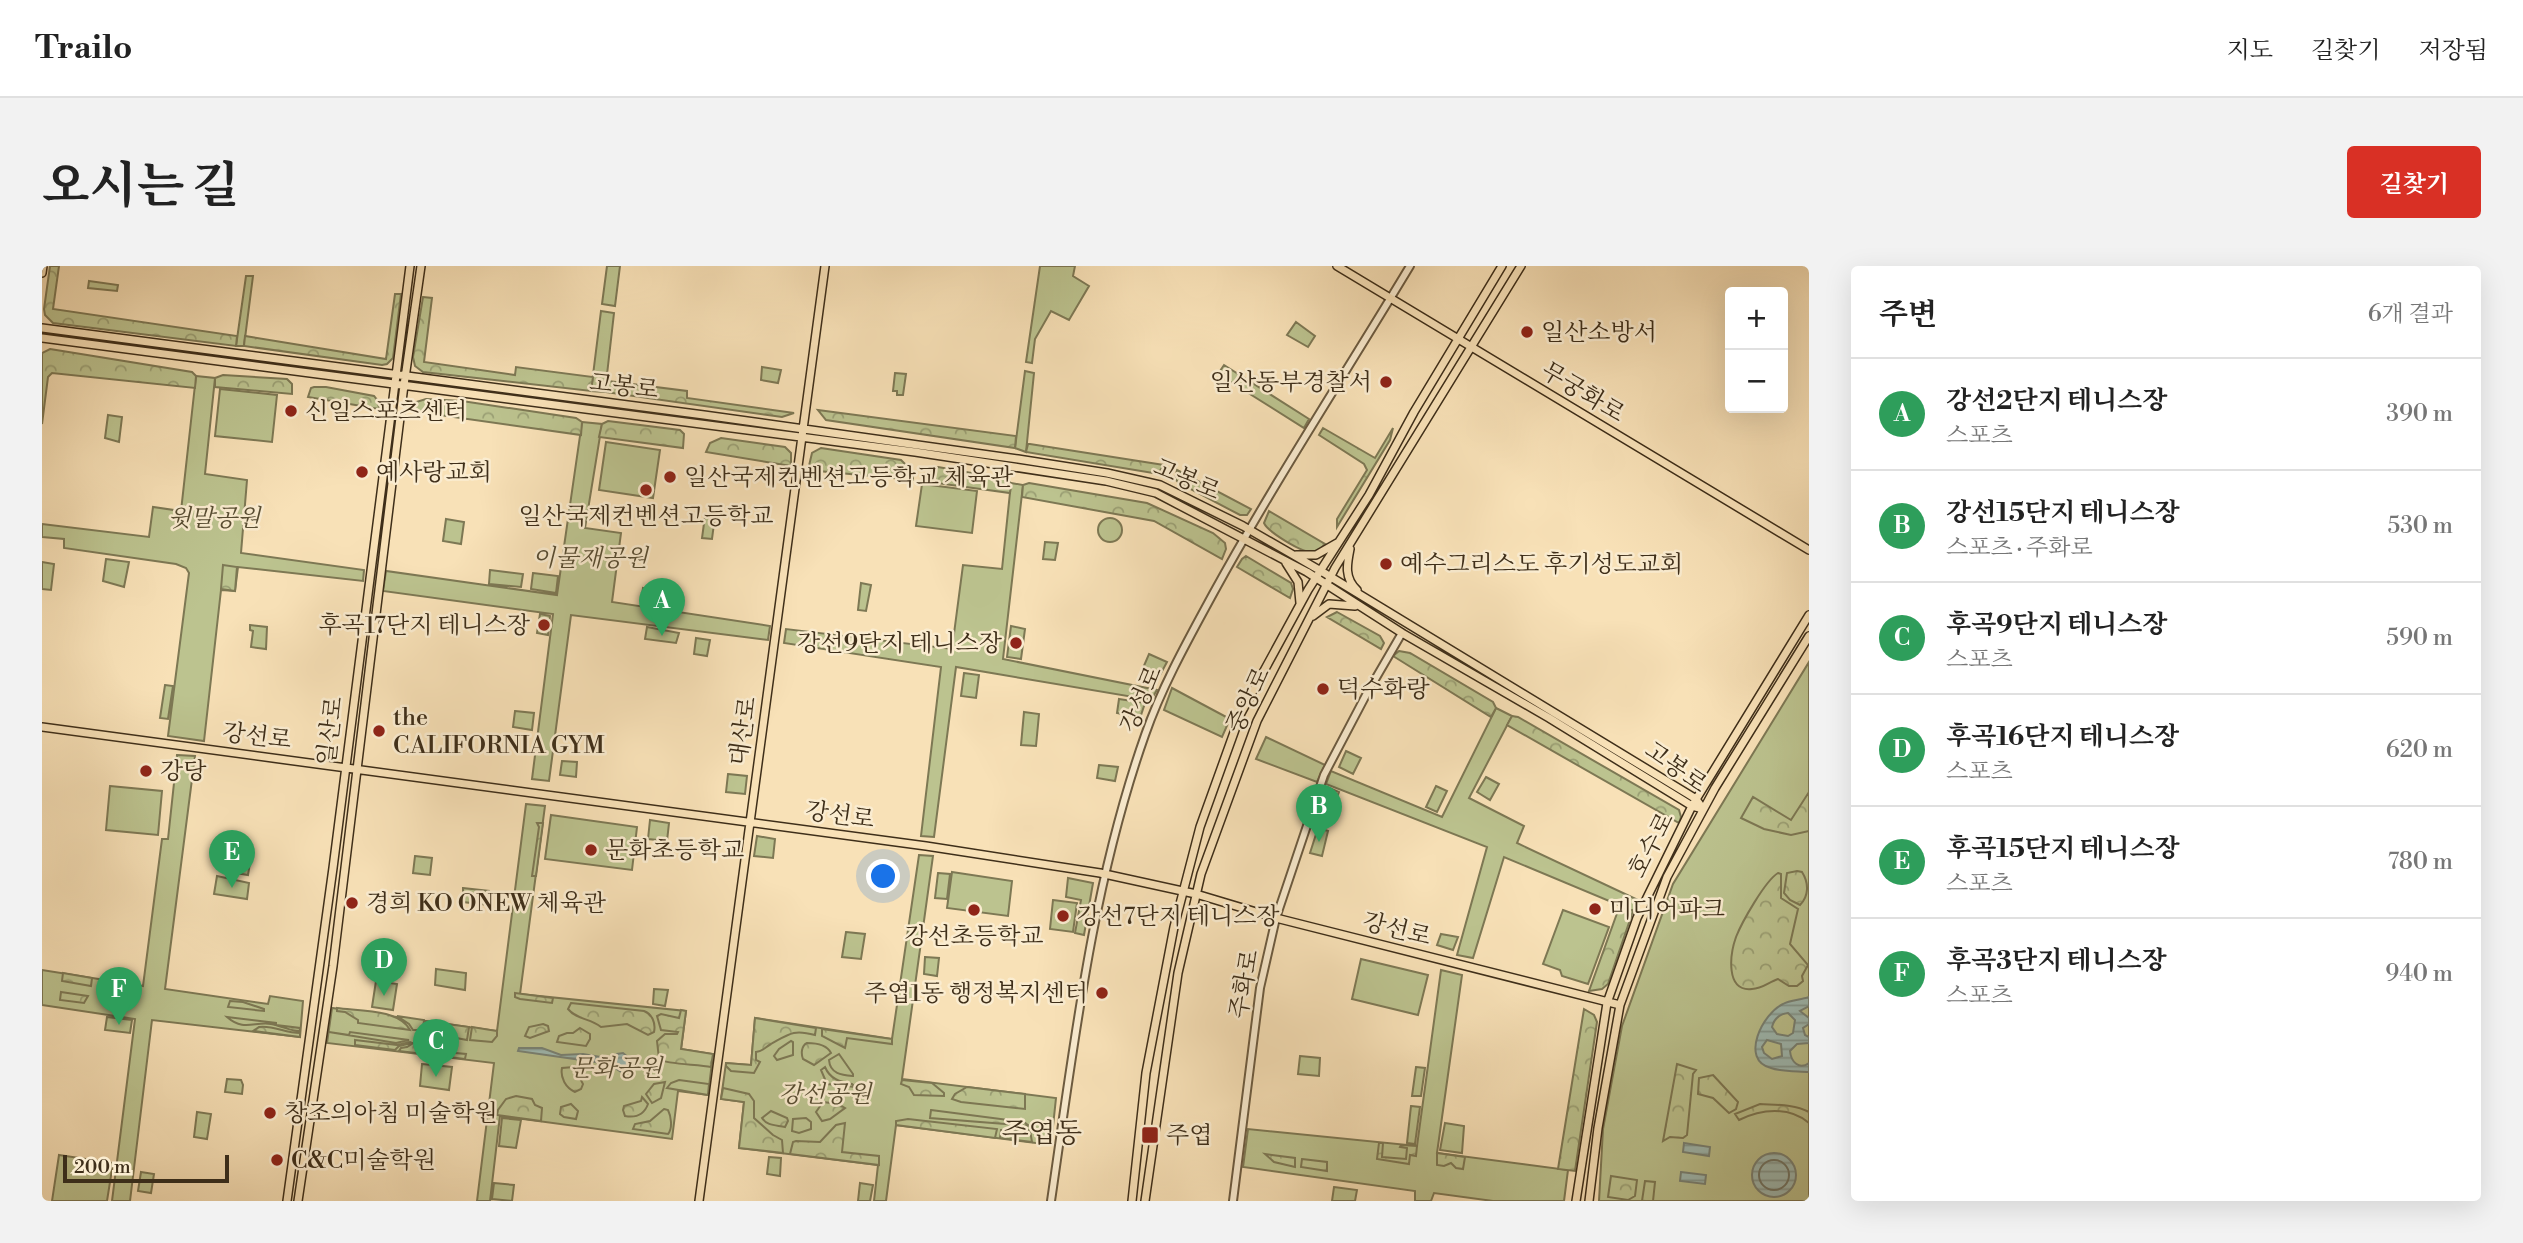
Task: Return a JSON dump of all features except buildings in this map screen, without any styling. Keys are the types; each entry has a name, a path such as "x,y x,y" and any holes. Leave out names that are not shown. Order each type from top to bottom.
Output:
{"main road":[{"path":"42,274 43,266"},
{"name":"일산로","path":"286,1201 410,266"},
{"name":"일산로","path":"298,1201 332,966 405,375 421,266"},
{"name":"대산로","path":"699,1201 825,266"},
{"name":"무궁화로","path":"1337,266 1809,550"},
{"name":"중앙로","path":"1132,1201 1146,1073 1162,984 1200,827 1241,713 1300,605 1370,495 1414,412 1502,266"},
{"name":"중앙로","path":"1145,1201 1178,973 1196,894 1257,721 1352,540 1521,266"},
{"name":"고봉로","path":"42,328 1018,459 1160,485 1249,529 1292,554 1329,581 1365,597 1703,809"},
{"name":"고봉로","path":"42,338 915,452 1129,486 1156,493 1319,575"},
{"path":"1352,540 1347,574 1352,585 1365,597"},
{"path":"1292,554 1316,555 1340,541"},
{"path":"1283,559 1298,582 1300,605"},
{"name":"고봉로","path":"1329,581 1361,607 1402,633 1694,803"},
{"path":"1310,619 1329,604 1361,607"},
{"name":"호수로","path":"1576,1201 1607,1003 1637,918 1694,803 1809,615"},
{"name":"호수로","path":"1588,1201 1620,1004 1667,877 1703,809 1809,636"},
{"name":"강선로","path":"42,727 926,846 1105,875 1196,894 1276,918 1607,1003 1620,1004"}],"street":[{"name":"강성로","path":"1051,1201 1072,1052 1105,875 1145,734 1196,626 1243,539 1410,266"},
{"name":"주화로","path":"1233,1201 1260,988 1276,918 1324,775 1402,633"}],"green space":[{"path":"50,266 59,266 53,309 237,336 236,346 53,323 45,315 44,309"},
{"path":"607,266 620,266 615,306 602,304"},
{"path":"1040,266 1075,266 1073,276 1089,286 1069,320 1051,311 1035,339 1032,363 1026,362"},
{"path":"246,276 253,276 244,346 236,346"},
{"path":"89,281 118,285 117,291 88,288"},
{"path":"395,294 401,294 393,358 387,364 244,346 245,336 386,359"},
{"path":"423,297 432,298 424,362 515,375 516,367 593,377 591,391 423,372 415,366 413,357"},
{"path":"601,311 614,313 605,392 591,391"},
{"path":"1296,322 1315,336 1308,347 1287,335"},
{"path":"50,349 192,372 196,376 195,388 52,373 48,377 42,424 42,353"},
{"path":"1224,365 1309,419 1304,428 1218,374"},
{"path":"762,367 781,370 778,383 761,380"},
{"path":"1025,371 1034,373 1026,452 1015,448"},
{"path":"895,373 906,374 903,395 897,395 897,391 893,391"},
{"path":"223,375 287,379 292,384 292,394 215,387 215,378"},
{"name":"윗말공원","path":"196,376 215,378 205,474 247,480 241,553 364,570 363,581 238,567 235,591 221,590 204,741 168,736 189,573 186,568 176,564 64,548 64,539 42,537 42,524 149,537 153,507 181,511"},
{"path":"608,381 687,391 687,398 794,413 782,417 605,392"},
{"path":"314,387 374,396 379,409 308,397"},
{"path":"220,389 277,395 272,442 215,436"},
{"path":"426,399 462,401 576,418 582,422 581,435 411,411 416,402"},
{"path":"818,410 1016,436 1015,448 826,420"},
{"path":"108,415 122,417 119,442 105,438"},
{"path":"608,421 680,430 684,434 683,448 599,437 602,424"},
{"name":"이물재공원","path":"582,422 602,424 585,528 621,533 612,602 770,626 768,640 571,615 549,781 532,779 553,614 383,591 386,571 557,595"},
{"path":"1323,428 1375,458 1393,428 1390,440 1337,527 1337,519 1367,470 1364,464 1319,435"},
{"path":"721,438 785,447 791,453 791,466 706,452 710,443"},
{"path":"606,442 660,450 653,498 599,490"},
{"path":"1028,444 1164,465 1159,472 1153,473 1026,452"},
{"path":"821,448 901,460 906,465 907,476 913,477 913,480 808,470 812,453"},
{"path":"938,467 1005,479 1011,483 1010,493 929,482 930,473"},
{"path":"1177,470 1251,509 1247,515 1240,515 1179,483 1175,479"},
{"path":"1011,483 1023,485 1003,659 1157,690 1151,700 956,667 934,837 921,836 941,667 784,643 786,629 952,649 963,565 1002,569"},
{"path":"1029,483 1147,503 1213,533 1225,543 1226,549 1222,559 1154,521 1022,497 1023,485"},
{"path":"922,484 977,491 972,533 916,526"},
{"path":"1269,511 1325,544 1317,551 1311,552 1285,541 1264,523"},
{"path":"705,516 715,516 712,539 702,538"},
{"path":"1110,518 1118,522 1122,530 1118,538 1110,542 1102,538 1098,530 1102,522"},
{"path":"446,519 464,522 461,544 443,541"},
{"path":"1045,542 1058,543 1055,560 1043,559"},
{"path":"1246,556 1291,583 1293,589 1290,598 1237,567"},
{"path":"106,559 129,562 124,587 103,581"},
{"path":"42,562 54,564 51,590 42,589"},
{"path":"223,565 237,567 235,591 221,589"},
{"path":"490,570 523,574 521,587 489,584"},
{"path":"533,573 558,576 556,593 531,589"},
{"path":"861,583 871,585 866,611 858,610"},
{"path":"643,588 661,591 658,606 641,603"},
{"path":"1337,612 1380,636 1384,643 1381,649 1327,617"},
{"name":"후곡17단지 테니스장","path":"540,614 550,616 548,635 537,633"},
{"path":"250,625 267,627 266,649 251,647 253,631 250,630"},
{"name":"강선9단지 테니스장","path":"1011,626 1025,629 1021,659 1007,657"},
{"path":"647,627 679,633 676,643 645,639"},
{"path":"696,638 710,640 707,656 694,654"},
{"path":"1399,651 1410,653 1493,702 1496,708 1491,717 1393,656"},
{"path":"1149,654 1167,662 1160,675 1143,668"},
{"path":"1809,662 1809,1201 1599,1201 1603,1129 1622,1026 1673,884"},
{"path":"964,673 979,675 976,698 961,696"},
{"path":"165,685 173,686 168,719 160,718"},
{"path":"1172,688 1230,719 1222,737 1164,710"},
{"path":"1119,699 1145,703 1140,718 1117,713"},
{"path":"1496,708 1512,716 1469,798 1524,826 1517,843 1638,900 1633,911 1504,857 1473,958 1457,955 1487,847 1326,784 1331,771 1442,817"},
{"path":"515,711 534,713 532,730 513,727"},
{"path":"1024,712 1039,714 1036,746 1021,745"},
{"path":"1512,716 1679,810 1679,823 1507,725"},
{"path":"1266,737 1325,765 1317,782 1256,759"},
{"path":"1346,751 1361,758 1353,774 1339,767"},
{"path":"177,755 195,756 165,989 268,1004 270,996 303,1001 300,1037 152,1020 130,1201 112,1201 135,1019 42,1005 42,970 143,986 162,839 168,839"},
{"path":"562,761 577,762 576,777 560,775"},
{"path":"1099,765 1118,767 1115,781 1097,778"},
{"path":"728,774 747,776 745,794 726,792"},
{"path":"1486,777 1499,784 1490,800 1477,792"},
{"path":"110,786 162,791 158,835 106,830"},
{"path":"1436,786 1447,791 1437,812 1426,807"},
{"path":"1327,787 1339,792 1330,815 1319,811"},
{"path":"1809,792 1809,831 1791,835 1764,829 1741,818 1753,797 1791,820"},
{"name":"문화공원","path":"526,804 545,806 520,994 686,1011 681,1049 713,1054 708,1095 678,1091 672,1139 500,1116 490,1201 477,1201 494,1063 327,1043 332,1008 497,1031"},
{"path":"551,815 637,827 632,870 545,859"},
{"path":"650,820 669,823 667,841 648,839"},
{"path":"537,823 543,823 536,876 532,876 539,827"},
{"path":"1318,828 1328,831 1322,856 1310,853"},
{"path":"757,836 775,839 773,858 754,856"},
{"path":"225,853 251,857 248,875 223,871"},
{"name":"강선공원","path":"919,855 933,856 902,1079 1056,1098 1051,1145 896,1125 886,1201 874,1201 878,1165 739,1148 744,1102 721,1099 726,1063 751,1065 755,1018 892,1039"},
{"path":"415,856 432,858 430,875 413,873"},
{"path":"952,872 1012,881 1008,916 947,908"},
{"path":"1802,872 1807,885 1805,898 1800,905 1784,893 1787,873"},
{"path":"938,873 950,874 947,899 935,898"},
{"path":"1778,873 1781,874 1781,898 1798,909 1790,944 1808,965 1802,976 1803,981 1797,986 1789,986 1778,979 1759,988 1743,988 1737,985 1733,978 1731,962 1736,937 1748,912"},
{"path":"217,876 249,883 247,899 214,894"},
{"path":"1068,878 1093,883 1084,935 1075,933 1081,900 1066,897"},
{"path":"463,888 489,891 488,905 463,902"},
{"name":"강선7단지 테니스장","path":"1053,900 1077,903 1073,932 1050,929"},
{"path":"1620,905 1633,911 1608,984 1602,989 1589,991"},
{"path":"1563,910 1609,927 1588,984 1562,976 1560,970 1543,964"},
{"path":"846,932 865,934 861,959 842,957"},
{"path":"1441,934 1458,937 1453,950 1437,945"},
{"path":"925,957 939,958 937,976 924,974"},
{"path":"1361,959 1428,975 1418,1015 1352,999"},
{"path":"436,969 466,973 465,990 435,985"},
{"path":"1441,970 1462,975 1437,1153 1568,1170 1564,1201 1493,1201 1434,1193 1431,1201 1415,1201 1415,1191 1243,1167 1248,1129 1417,1146"},
{"path":"63,973 92,978 91,986 62,981"},
{"path":"376,981 397,984 393,1010 372,1007"},
{"path":"654,989 668,990 665,1006 653,1004"},
{"path":"61,992 88,996 84,1003 60,1000"},
{"path":"515,993 553,998 552,1003 520,999 515,997"},
{"path":"230,1001 243,1002 264,1011 228,1007"},
{"path":"571,1003 644,1011 653,1019 654,1032 648,1035 627,1024 601,1027 572,1013 568,1009"},
{"path":"337,1008 388,1015 405,1023 410,1030 358,1023 358,1020 345,1012 337,1011"},
{"path":"1584,1009 1594,1015 1597,1022 1575,1171 1558,1169"},
{"path":"681,1010 686,1011 681,1049 713,1054 711,1067 659,1059 657,1041 665,1034 678,1032 661,1030 657,1016 661,1014 679,1018"},
{"path":"397,1016 424,1020 423,1030 413,1030"},
{"path":"107,1017 132,1020 130,1033 105,1030"},
{"path":"227,1017 276,1023 300,1028 300,1031 265,1023 244,1025"},
{"path":"755,1018 816,1028 815,1035 801,1032 792,1034 756,1052 756,1060 760,1062 754,1073 731,1071 726,1063 751,1065"},
{"path":"426,1021 469,1027 467,1040 451,1037 452,1028 426,1024"},
{"path":"543,1024 548,1026 549,1031 530,1038 525,1036 529,1027"},
{"path":"259,1027 300,1033 300,1037 253,1031"},
{"path":"472,1027 497,1031 497,1036 492,1042 470,1040"},
{"path":"580,1028 590,1034 586,1046 557,1042 559,1036 573,1033"},
{"path":"822,1029 892,1039 892,1044 847,1038 845,1048 822,1036"},
{"path":"329,1032 349,1035 350,1032 409,1040 396,1043"},
{"path":"355,1040 397,1045 412,1043 399,1046 395,1050 355,1045"},
{"path":"791,1041 793,1055 777,1060 774,1056 779,1049"},
{"path":"415,1042 426,1045 433,1051 466,1054 465,1059 399,1051"},
{"path":"807,1043 821,1045 831,1053 814,1065 802,1057"},
{"path":"839,1054 853,1076 834,1071 830,1065 829,1060"},
{"path":"1300,1056 1320,1058 1319,1076 1298,1074"},
{"path":"422,1064 452,1067 449,1090 420,1086"},
{"path":"1677,1064 1696,1070 1693,1074 1687,1135 1683,1138 1670,1137 1663,1141"},
{"path":"574,1067 583,1084 581,1089 575,1092 564,1082 562,1075 562,1068"},
{"path":"825,1067 833,1077 855,1087 827,1084 821,1070"},
{"path":"1416,1067 1425,1068 1421,1096 1412,1096"},
{"path":"1713,1075 1738,1102 1736,1109 1729,1113 1713,1098 1698,1094 1699,1078"},
{"path":"227,1079 241,1080 242,1094 225,1092"},
{"path":"679,1080 709,1084 708,1095 667,1088"},
{"path":"902,1080 932,1083 944,1096 914,1095 909,1087 901,1084"},
{"path":"665,1082 661,1098 652,1103 646,1094 654,1084"},
{"path":"967,1087 1025,1094 1025,1109 952,1099"},
{"path":"723,1088 749,1094 754,1101 754,1118 782,1140 783,1153 739,1148 744,1102 721,1099"},
{"path":"516,1096 532,1099 535,1105 542,1108 541,1121 497,1115 506,1099"},
{"path":"642,1097 648,1104 644,1111 633,1117 625,1116 624,1106 641,1101"},
{"path":"823,1102 845,1108 830,1119 822,1121 816,1112"},
{"path":"571,1104 578,1111 576,1119 560,1114 561,1107"},
{"path":"1760,1104 1803,1109 1809,1112 1809,1123 1784,1112 1756,1113 1739,1120 1735,1114"},
{"path":"1411,1106 1420,1107 1415,1144 1407,1143"},
{"path":"664,1109 668,1110 671,1119 668,1134 633,1129 635,1124 650,1121"},
{"path":"931,1110 1024,1122 1029,1126 930,1118"},
{"path":"771,1111 787,1118 785,1127 764,1121 762,1118"},
{"path":"197,1112 211,1114 207,1139 194,1137"},
{"path":"502,1118 521,1120 516,1148 499,1146"},
{"path":"806,1118 811,1122 811,1129 799,1133 792,1131 793,1119"},
{"path":"908,1119 997,1129 995,1138 896,1125 896,1121"},
{"path":"845,1123 842,1152 879,1156 879,1165 790,1154 793,1142 820,1142 836,1125"},
{"path":"1445,1123 1464,1126 1462,1153 1440,1150"},
{"path":"1001,1130 1030,1130 1032,1142 1000,1138"},
{"path":"1379,1143 1383,1143 1382,1157 1406,1159 1407,1148 1400,1147 1401,1145 1417,1146 1416,1156 1410,1155 1409,1164 1377,1159"},
{"path":"1437,1153 1465,1157 1463,1169 1456,1168 1451,1163 1437,1165"},
{"path":"1265,1154 1295,1158 1295,1167 1274,1162"},
{"path":"59,1155 113,1163 107,1201 52,1201"},
{"path":"769,1157 781,1158 780,1176 767,1174"},
{"path":"1302,1159 1327,1162 1327,1171 1301,1167"},
{"path":"141,1172 154,1174 151,1193 138,1191"},
{"path":"1611,1176 1637,1180 1635,1196 1628,1200 1608,1197"},
{"path":"1645,1181 1655,1182 1653,1201 1642,1201"},
{"path":"494,1183 514,1185 512,1201 492,1199"},
{"path":"860,1183 873,1185 870,1201 858,1201"},
{"path":"1334,1187 1357,1190 1355,1201 1332,1201"}],"water":[{"path":"1809,997 1809,1006 1800,1011 1809,1018 1809,1024 1803,1028 1805,1035 1809,1037 1809,1043 1797,1044 1790,1051 1796,1064 1802,1066 1809,1063 1809,1072 1780,1070 1762,1063 1755,1047 1768,1017 1783,1004","holes":["1788,1013 1795,1020 1793,1033 1788,1036 1777,1034 1772,1027 1774,1022","1767,1040 1781,1044 1782,1056 1772,1059 1764,1053 1762,1047"]},
{"path":"519,1048 542,1048 561,1055 583,1054 612,1059 623,1053 629,1058 629,1064 626,1070 621,1072 609,1064 518,1051"},
{"path":"1684,1143 1710,1147 1709,1156 1683,1152"},
{"path":"1774,1153 1783,1154 1790,1159 1795,1166 1795,1184 1790,1191 1783,1196 1774,1197 1765,1196 1758,1191 1753,1184 1752,1175 1753,1166 1758,1159 1765,1154"},
{"path":"1681,1172 1706,1175 1705,1184 1680,1181"}],"place":[{"name":"일산소방서","path":"1527,332"},
{"name":"일산동부경찰서","path":"1386,382"},
{"name":"신일스포츠센터","path":"291,411"},
{"name":"예사랑교회","path":"362,472"},
{"name":"일산국제컨벤션고등학교 체육관","path":"670,477"},
{"name":"일산국제컨벤션고등학교","path":"646,490"},
{"name":"예수그리스도 후기성도교회","path":"1386,564"},
{"name":"후곡17단지 테니스장","path":"544,625"},
{"name":"강선2단지 테니스장","path":"662,636"},
{"name":"강선9단지 테니스장","path":"1016,643"},
{"name":"덕수화랑","path":"1323,689"},
{"name":"the CALIFORNIA GYM","path":"379,731"},
{"name":"강당","path":"146,771"},
{"name":"강선15단지 테니스장","path":"1319,842"},
{"name":"문화초등학교","path":"591,850"},
{"name":"후곡15단지 테니스장","path":"232,888"},
{"name":"경희 KO ONEW 체육관","path":"352,903"},
{"name":"미디어파크","path":"1595,909"},
{"name":"강선초등학교","path":"974,910"},
{"name":"강선7단지 테니스장","path":"1063,916"},
{"name":"주엽1동 행정복지센터","path":"1102,993"},
{"name":"후곡16단지 테니스장","path":"384,996"},
{"name":"후곡3단지 테니스장","path":"119,1025"},
{"name":"후곡9단지 테니스장","path":"436,1077"},
{"name":"창조의아침 미술학원","path":"270,1113"},
{"name":"주엽","path":"1150,1135"},
{"name":"C&C미술학원","path":"277,1160"}],"district":[{"name":"주엽동","path":"1042,1132"}]}
